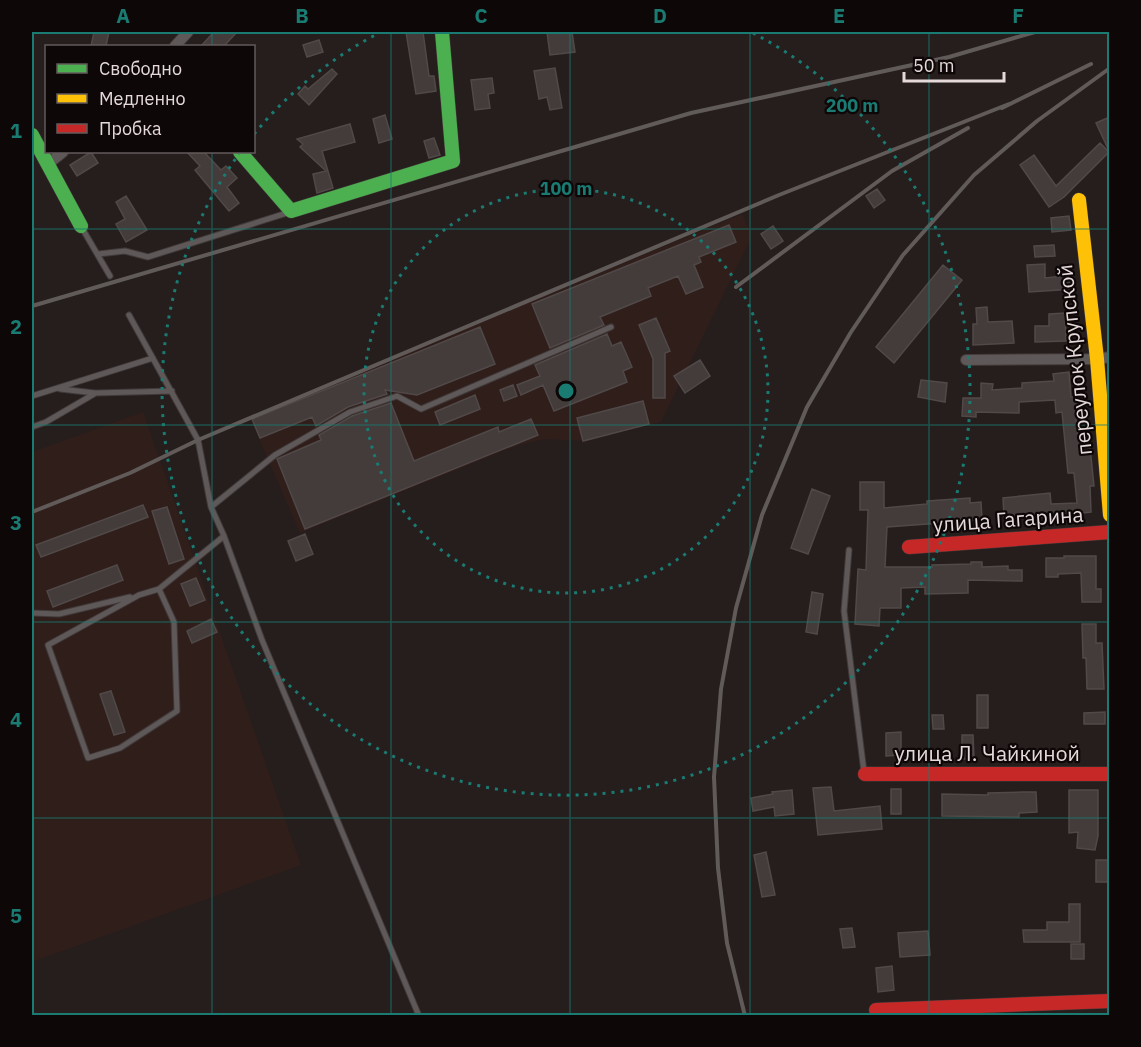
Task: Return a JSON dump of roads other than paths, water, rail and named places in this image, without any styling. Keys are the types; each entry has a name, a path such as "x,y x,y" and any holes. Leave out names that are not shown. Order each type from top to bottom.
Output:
{"street":[{"path":"176,45 188,32"},
{"path":"241,153 291,211 453,161 442,32"},
{"path":"32,135 81,226"},
{"path":"48,164 62,153"},
{"name":"переулок Крупской","path":"1079,200 1103,358 1110,516"},
{"path":"966,360 1103,358"},
{"name":"улица Гагарина","path":"909,547 1110,532"},
{"name":"улица Л. Чайкиной","path":"865,774 1110,774"},
{"path":"876,1010 1110,1001"}],"lane":[{"path":"98,254 125,251 148,257 291,211"},
{"path":"81,226 110,276"},
{"path":"129,315 198,440 211,507 262,640 419,1016"},
{"path":"211,507 275,455 350,412 397,396 421,409 611,327"},
{"path":"32,396 153,358"},
{"path":"58,388 95,393 172,391"},
{"path":"32,427 46,422 95,393"},
{"path":"32,613 59,614 159,589 224,536"},
{"path":"849,550 844,611 865,774"},
{"path":"139,595 48,645 88,758 120,748 177,711 174,622 159,589"}],"railway":[{"path":"32,306 691,113 949,57 1035,32"},
{"path":"1002,108 1091,64"},
{"path":"745,1016 727,943 718,868 714,777 721,689 736,608 762,515 807,407 851,332 903,255 974,175 1037,121 1110,68"},
{"path":"32,512 130,473 198,440 779,195 1009,104"},
{"path":"736,287 892,171 968,128"}]}
